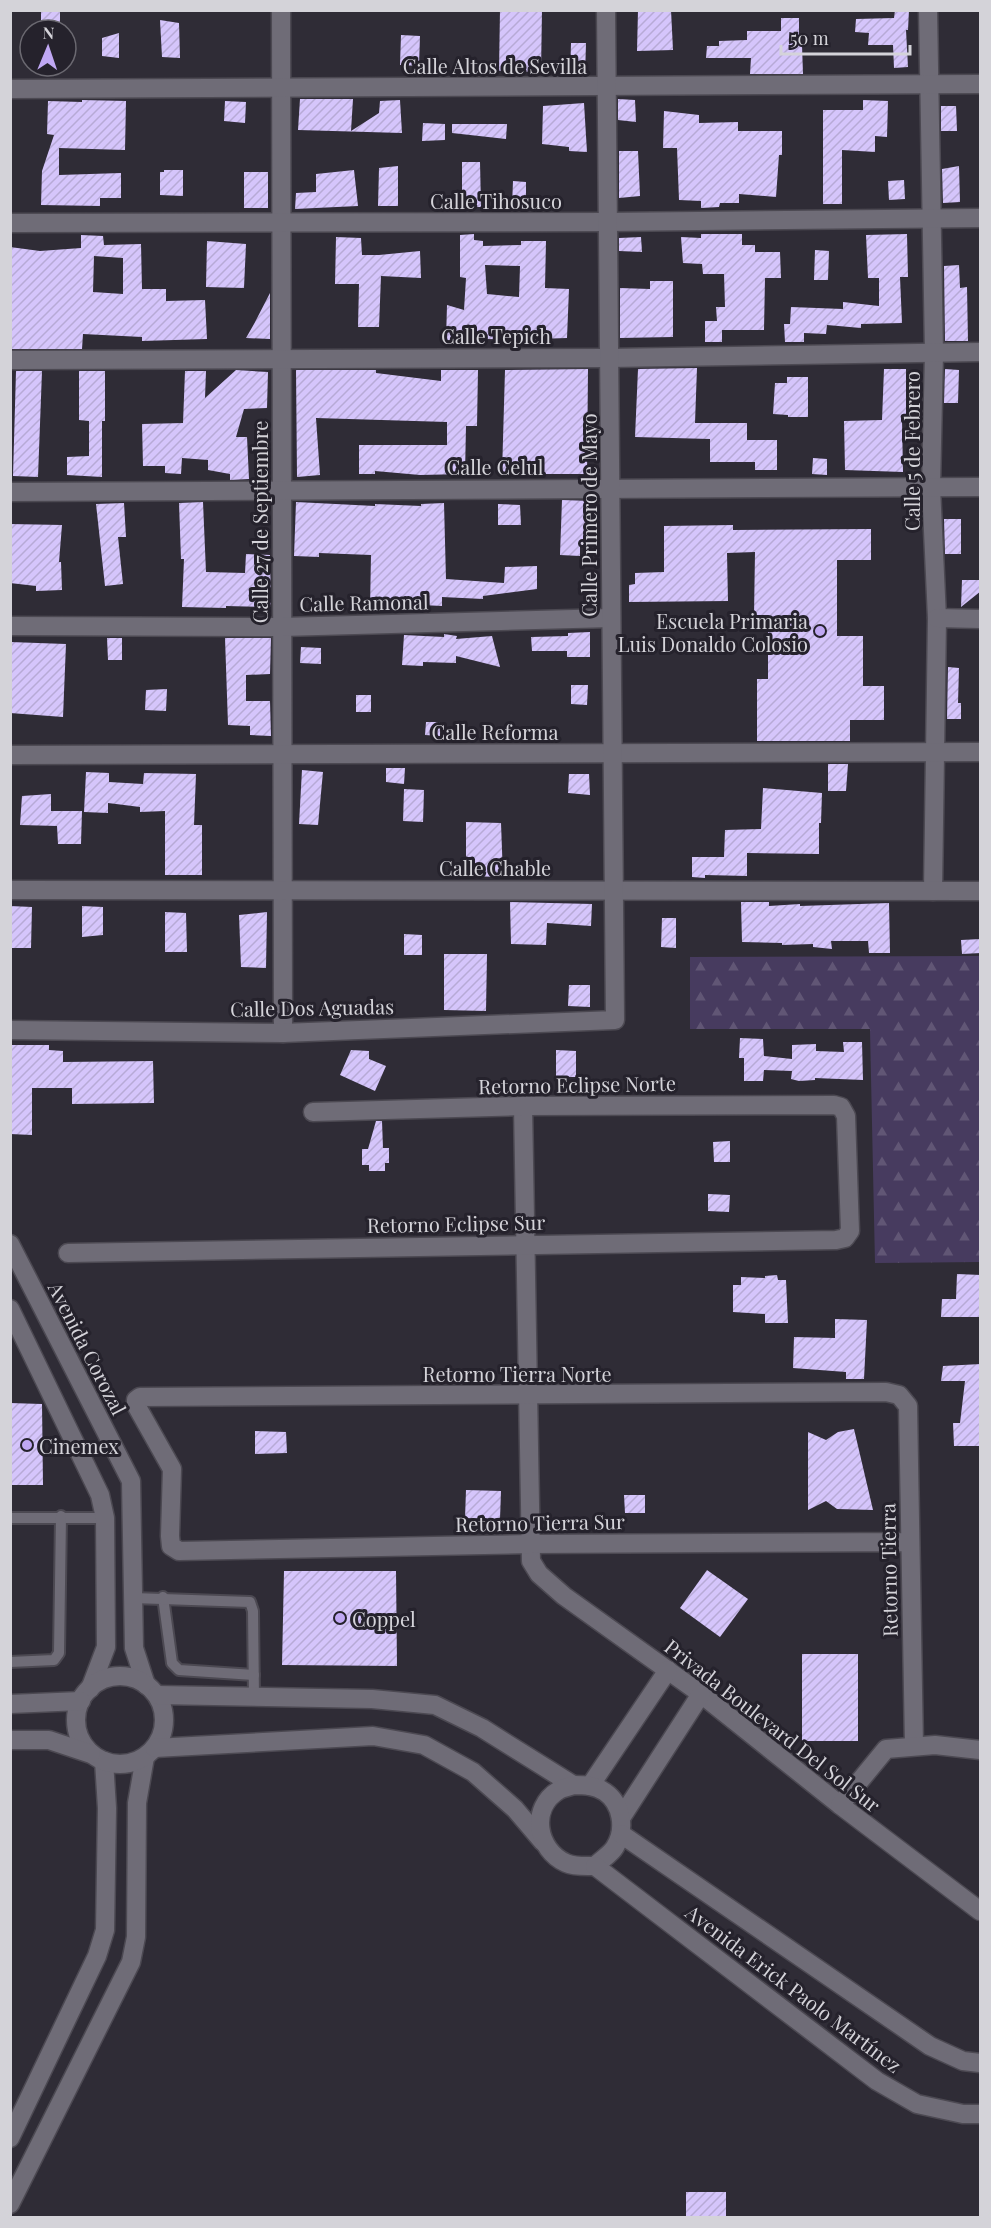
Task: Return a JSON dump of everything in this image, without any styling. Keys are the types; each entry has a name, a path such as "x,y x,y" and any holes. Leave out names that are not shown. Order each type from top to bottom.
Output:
{"street":[{"name":"Calle 27 de Septiembre","path":"281,10 283,1033"},
{"name":"Calle Primero de Mayo","path":"606,10 615,1020"},
{"name":"Calle 5 de Febrero","path":"928,10 934,353 931,487 937,618 933,891"},
{"name":"Calle Altos de Sevilla","path":"10,90 981,84"},
{"name":"Calle Tihosuco","path":"10,223 608,222 981,218"},
{"name":"Calle Tepich","path":"10,360 609,358 981,352"},
{"name":"Calle Celul","path":"10,492 981,487"},
{"name":"Calle Ramonal","path":"10,626 282,627 611,618"},
{"path":"937,618 981,619"},
{"name":"Calle Reforma","path":"10,755 981,752"},
{"name":"Calle Chable","path":"10,890 981,891"},
{"name":"Calle Dos Aguadas","path":"10,1030 283,1033 615,1020"},
{"name":"Retorno Eclipse Norte","path":"313,1112 523,1106 834,1105 842,1107 846,1116 850,1231 845,1238"},
{"path":"523,1106 531,1544"},
{"name":"Retorno Eclipse Sur","path":"68,1253 836,1240 845,1238"},
{"name":"Avenida Corozal","path":"10,1244 131,1481 134,1648 152,1690"},
{"path":"10,1309 100,1496 105,1518 106,1647 76,1715 77,1729 82,1743 98,1758 107,1808 105,1930 97,1956 10,2138"},
{"name":"Retorno Tierra Norte","path":"171,1546 172,1469 136,1405 136,1400 140,1397 886,1392 899,1395"},
{"name":"Retorno Tierra","path":"899,1395 908,1406 914,1746"},
{"name":"Retorno Tierra Sur","path":"171,1546 179,1551 531,1544 910,1542"},
{"name":"Privada Boulevard Del Sol Sur","path":"531,1544 531,1561 539,1574 564,1596 701,1694 840,1805 981,1911"},
{"path":"543,1842 540,1828 541,1813 548,1800 559,1791 581,1785 668,1671"},
{"path":"10,1704 85,1695 105,1679 124,1676 136,1679 152,1690 163,1708 165,1722 162,1736 150,1752 132,1763 118,1764 49,1740 10,1740"},
{"path":"152,1690 254,1698 372,1699 435,1705 482,1728 581,1785 604,1792 615,1804 621,1826"},
{"path":"150,1752 373,1736 424,1745 473,1772 515,1809 554,1856 569,1864 595,1866 614,1849 621,1826 701,1694"},
{"path":"840,1805 886,1749 934,1745 981,1750"},
{"path":"10,2204 131,1962 136,1937 137,1803 150,1752"},
{"name":"Avenida Erick Paolo Martínez","path":"621,1826 930,2046 963,2061 981,2063"},
{"name":"Avenida Erick Paolo Martínez","path":"595,1866 877,2081 917,2104 963,2114 981,2114"},
{"path":"50,2055 80,2066"}],"lane":[{"path":"10,1662 54,1660 59,1653 61,1516"},
{"path":"10,1518 61,1516 105,1518"},
{"path":"133,1598 250,1602 253,1611 254,1698"},
{"path":"163,1598 172,1663 179,1670 254,1675"}],"green space":[{"path":"980,956 980,1262 875,1263 870,1029 690,1029 690,957"}],"building":[{"path":"41,10 60,10 60,18 41,18"},
{"path":"500,10 542,10 541,72 499,71"},
{"path":"638,10 671,10 673,50 637,51"},
{"path":"895,10 909,10 908,30 906,30 908,67 894,68 893,45 868,45 869,33 855,32 856,19 894,18"},
{"path":"781,18 799,18 799,45 802,45 803,74 750,74 751,58 706,58 707,46 719,46 719,41 747,40 747,31 781,31"},
{"path":"160,20 179,23 180,58 162,57"},
{"path":"119,33 119,58 102,56 102,38"},
{"path":"401,35 420,36 419,66 400,65"},
{"path":"571,43 586,43 585,75 570,75"},
{"path":"300,99 353,99 351,131 379,113 380,101 400,100 402,133 298,130"},
{"path":"618,99 635,100 636,122 618,120"},
{"path":"82,100 126,101 125,150 59,148 59,175 121,173 121,198 100,198 100,206 41,205 42,171 54,135 47,134 48,101 82,102"},
{"path":"863,100 888,101 887,137 875,136 875,152 842,150 842,204 823,204 823,110 863,110"},
{"path":"225,101 246,102 245,123 224,121"},
{"path":"584,103 587,152 569,151 569,147 542,144 543,106"},
{"path":"941,106 956,106 957,131 941,131"},
{"path":"664,111 699,115 699,123 738,122 738,131 782,131 782,155 779,155 776,197 739,194 739,203 720,203 719,207 701,208 701,201 679,200 677,148 663,148"},
{"path":"423,123 445,124 445,140 422,141"},
{"path":"452,124 507,124 506,139 452,133"},
{"path":"619,151 638,151 640,196 619,198"},
{"path":"462,162 480,162 481,207 462,207"},
{"path":"398,166 398,206 378,206 379,168"},
{"path":"959,166 960,202 943,203 942,169"},
{"path":"183,170 183,196 160,195 160,172"},
{"path":"354,170 358,206 295,209 296,193 316,192 316,174"},
{"path":"244,172 268,172 268,208 244,208"},
{"path":"904,180 905,199 889,200 888,181"},
{"path":"513,181 526,182 526,206 512,206"},
{"path":"474,234 474,240 483,241 483,246 521,245 521,241 546,241 545,288 569,289 567,338 486,339 486,342 446,340 447,305 464,310 466,278 460,277 460,235","holes":["485,265 520,266 519,297 487,294"]},
{"path":"701,234 742,234 742,245 755,245 755,252 780,252 781,278 765,278 764,330 722,330 722,342 705,342 705,321 717,321 716,307 725,307 724,274 703,274 702,264 683,263 681,237 701,238"},
{"path":"907,234 908,277 900,277 902,323 861,324 861,328 827,325 826,334 804,333 804,342 785,342 784,324 790,324 791,307 843,309 843,302 879,306 879,278 868,278 866,235"},
{"path":"81,235 103,236 104,245 141,244 142,289 166,289 166,301 205,300 207,339 142,341 142,337 83,334 82,349 10,349 10,247 40,251 81,248","holes":["94,256 123,258 123,294 93,292"]},
{"path":"336,237 361,238 362,255 420,251 421,278 381,276 379,327 358,327 359,284 335,284"},
{"path":"641,237 642,252 619,251 619,238"},
{"path":"207,241 246,244 244,288 206,287"},
{"path":"815,250 829,251 828,280 814,280"},
{"path":"959,265 960,288 967,287 968,341 945,341 944,266"},
{"path":"650,281 673,281 673,337 620,338 620,288 650,289"},
{"path":"270,293 270,339 246,338 254,324"},
{"path":"697,368 695,423 747,423 747,440 777,440 777,470 755,470 755,462 710,462 710,439 635,437 638,369"},
{"path":"588,369 587,474 502,474 505,370"},
{"path":"884,369 906,369 906,420 902,420 903,472 845,470 844,421 882,420"},
{"path":"945,369 959,370 958,403 944,403"},
{"path":"236,370 268,372 267,408 244,409 236,437 247,437 249,479 230,480 230,474 208,470 208,460 182,458 181,474 165,473 165,466 143,466 142,424 183,423 185,371 206,371 205,398"},
{"path":"296,370 376,370 376,373 441,381 441,370 478,370 477,426 466,426 465,474 420,475 375,471 375,474 359,474 359,445 447,445 447,422 316,418 320,475 297,477"},
{"path":"16,371 42,371 38,477 13,476"},
{"path":"79,371 105,371 102,477 67,475 67,457 89,456 89,421 79,420"},
{"path":"787,377 808,377 808,417 773,414 775,383 787,383"},
{"path":"813,458 827,459 827,475 812,474"},
{"path":"562,500 592,501 591,545 580,545 580,556 560,555"},
{"path":"203,502 206,572 245,573 246,554 270,555 271,607 182,607 184,559 181,559 179,503"},
{"path":"296,502 375,506 375,504 421,506 421,504 444,503 446,579 504,583 505,567 537,566 537,589 483,596 483,599 442,597 442,606 402,604 402,609 370,608 371,555 319,553 319,557 294,556"},
{"path":"124,503 126,537 118,537 123,584 105,586 96,504"},
{"path":"498,504 520,505 521,525 498,525"},
{"path":"944,519 961,519 961,554 945,554"},
{"path":"10,524 62,525 59,562 61,562 62,590 36,591 36,586 10,583"},
{"path":"733,525 733,530 871,529 871,560 837,560 837,636 863,636 863,686 884,686 884,720 850,720 850,741 757,741 757,679 768,679 768,615 754,615 755,552 727,553 728,601 629,602 629,585 635,584 635,573 664,572 664,526"},
{"path":"962,580 981,580 981,591 961,607"},
{"path":"590,632 590,657 567,657 567,651 532,651 531,637 568,636 568,633"},
{"path":"444,634 457,636 456,639 492,636 500,667 456,656 456,663 423,662 423,666 402,665 404,635 444,637"},
{"path":"107,638 122,638 122,660 108,660"},
{"path":"225,638 271,638 270,674 246,675 246,701 270,701 271,736 250,735 250,726 228,725"},
{"path":"10,642 66,644 63,717 10,713"},
{"path":"301,647 321,648 321,664 300,663"},
{"path":"948,667 959,668 958,703 961,703 961,719 947,719"},
{"path":"571,685 588,685 587,705 571,704"},
{"path":"167,689 166,711 145,710 146,690"},
{"path":"356,695 371,695 371,712 356,712"},
{"path":"426,722 440,722 440,736 425,735"},
{"path":"828,764 848,764 846,791 828,791"},
{"path":"386,768 405,768 404,784 386,782"},
{"path":"302,770 323,772 318,825 299,824"},
{"path":"86,772 109,773 109,782 143,784 144,773 196,774 194,825 202,825 202,875 165,875 165,811 140,812 140,807 108,803 108,813 84,812"},
{"path":"569,774 589,774 590,795 568,793"},
{"path":"763,788 822,793 819,854 747,853 747,876 692,877 692,857 724,857 725,830 761,829"},
{"path":"404,789 424,790 423,822 403,821"},
{"path":"51,794 51,811 82,811 81,844 58,844 57,826 20,825 22,796"},
{"path":"466,822 501,823 503,877 466,876"},
{"path":"510,902 592,904 591,926 547,923 546,945 511,944"},
{"path":"741,902 769,902 769,906 889,903 890,953 869,953 868,941 831,941 832,949 813,947 813,944 782,945 782,943 742,942"},
{"path":"10,906 32,907 31,948 10,948"},
{"path":"82,906 103,907 103,935 82,937"},
{"path":"165,912 186,913 187,952 165,952"},
{"path":"267,912 266,968 241,967 239,915"},
{"path":"662,918 676,918 676,948 661,947"},
{"path":"404,934 422,935 422,955 404,955"},
{"path":"981,939 981,953 962,954 961,940"},
{"path":"444,954 487,954 486,1011 444,1010"},
{"path":"569,985 590,985 590,1007 568,1006"},
{"path":"740,1038 763,1039 764,1056 792,1059 792,1045 816,1044 816,1051 844,1052 843,1042 862,1042 863,1080 815,1078 815,1080 799,1081 791,1079 792,1071 764,1070 763,1081 744,1081 744,1058 739,1058"},
{"path":"10,1045 49,1045 49,1050 63,1051 63,1062 153,1061 154,1103 72,1104 72,1088 32,1088 32,1135 10,1134"},
{"path":"351,1050 369,1051 369,1059 386,1066 375,1091 340,1075"},
{"path":"556,1050 576,1051 576,1077 556,1077"},
{"path":"376,1121 382,1121 383,1148 389,1148 389,1163 385,1163 385,1171 369,1171 369,1165 362,1165 362,1149 368,1149"},
{"path":"730,1141 730,1162 714,1162 713,1142"},
{"path":"708,1194 730,1195 729,1212 708,1211"},
{"path":"957,1274 981,1275 981,1317 941,1317 942,1299 956,1299"},
{"path":"777,1275 778,1280 786,1280 788,1323 765,1323 765,1314 733,1312 733,1285 741,1285 741,1277 765,1278 765,1276"},
{"path":"835,1319 867,1320 864,1379 846,1379 846,1372 793,1368 794,1337 835,1338"},
{"path":"981,1364 981,1446 954,1446 953,1423 960,1423 965,1381 941,1381 943,1366"},
{"name":"Cinemex","path":"10,1403 42,1404 43,1485 10,1485"},
{"path":"854,1429 873,1510 837,1509 826,1501 808,1510 808,1432 826,1440 838,1432"},
{"path":"255,1431 286,1432 287,1453 255,1454"},
{"path":"466,1490 501,1491 500,1519 465,1518"},
{"path":"624,1495 645,1495 645,1513 625,1513"},
{"path":"707,1570 748,1599 720,1637 680,1608"},
{"name":"Coppel","path":"284,1571 396,1571 397,1666 282,1665"},
{"path":"802,1654 858,1654 858,1741 802,1741"},
{"path":"686,2192 726,2192 726,2217 686,2217"}],"place":[{"name":"Escuela Primaria Luis Donaldo Colosio","path":"820,631"},
{"name":"Cinemex","path":"27,1445"},
{"name":"Coppel","path":"340,1618"}]}
